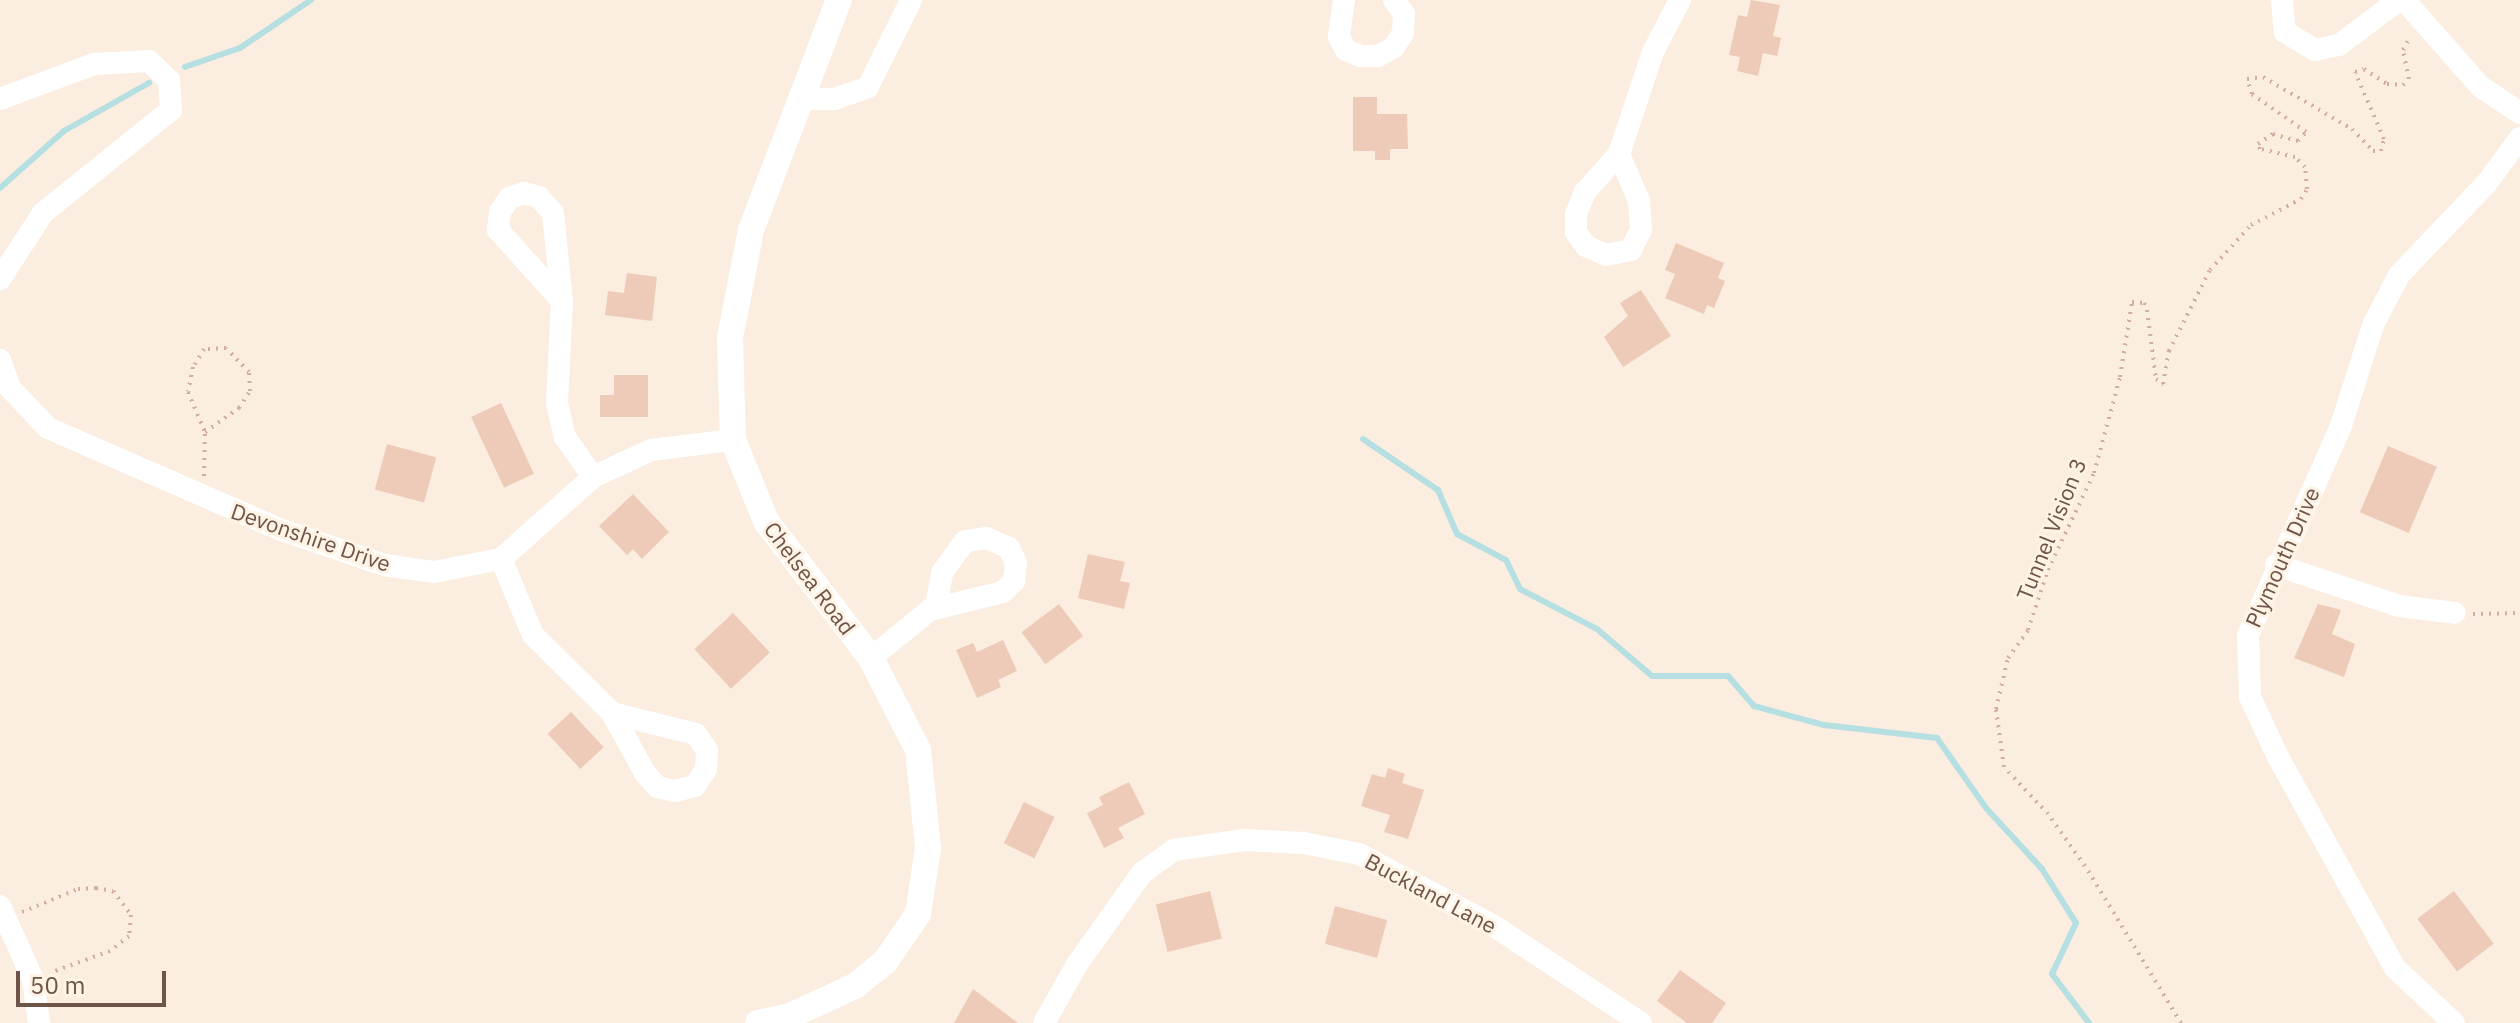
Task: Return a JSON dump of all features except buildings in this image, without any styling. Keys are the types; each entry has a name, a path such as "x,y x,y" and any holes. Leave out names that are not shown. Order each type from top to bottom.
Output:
{"street":[{"name":"Chelsea Road","path":"758,1023 791,1020 855,986 885,962 918,914 928,848 918,750 871,658 766,521 733,440 730,338 748,245 839,0"},
{"path":"801,99 834,99 868,87 911,0"},
{"path":"1344,0 1339,37 1346,50 1361,56 1378,56 1394,47 1403,33 1404,14 1394,0"},
{"path":"1619,154 1653,52 1680,0"},
{"path":"2282,0 2285,32 2315,50 2339,45 2402,0 2481,87 2520,113"},
{"path":"0,99 94,64 149,61 169,80 171,110 43,213 0,279"},
{"name":"Plymouth Drive","path":"2454,1023 2395,968 2250,697 2248,635 2276,565 2341,426 2373,325 2399,275 2486,184 2520,138"},
{"path":"562,301 557,403 565,437 593,477"},
{"name":"Devonshire Drive","path":"0,360 10,388 48,428 204,499 384,565 434,572 501,559"},
{"path":"612,713 533,635 501,559 593,477 651,450 733,440"},
{"path":"2276,565 2399,606 2455,613"},
{"path":"871,658 936,608"},
{"name":"Buckland Lane","path":"1044,1023 1094,938 1142,873 1174,850 1244,840 1303,843 1359,854 1494,926 1641,1023"},
{"path":"4,912 33,979 39,1023"}],"path":[{"name":"Tunnel Vision 3","path":"2181,1023 2085,866 2048,814 2004,767 1996,709 2008,658 2028,630 2048,570 2094,473 2120,377 2132,302 2144,303 2147,310 2156,379 2163,384 2169,351 2210,270 2251,225 2301,199 2307,189 2310,174 2295,157 2260,149 2258,144 2273,134 2298,141 2306,132 2252,94 2247,79 2263,77 2352,129 2373,151 2381,151 2384,139 2355,72 2364,69 2387,84 2403,85 2410,73 2403,50 2414,29"},
{"path":"204,499 205,432 188,392 193,367 204,349 226,348 249,372 250,391 239,408 205,432"},
{"path":"2455,613 2520,613"},
{"path":"4,912 78,889 96,888 113,891 131,915 129,936 110,951 33,979"}],"waterway":[{"path":"185,67 240,48 311,0"},
{"path":"0,188 64,131 149,83"},
{"path":"1363,439 1438,490 1457,534 1506,560 1520,589 1597,629 1652,676 1728,676 1754,706 1824,725 1937,738 1986,808 2042,869 2076,923 2052,974 2089,1023"}]}
